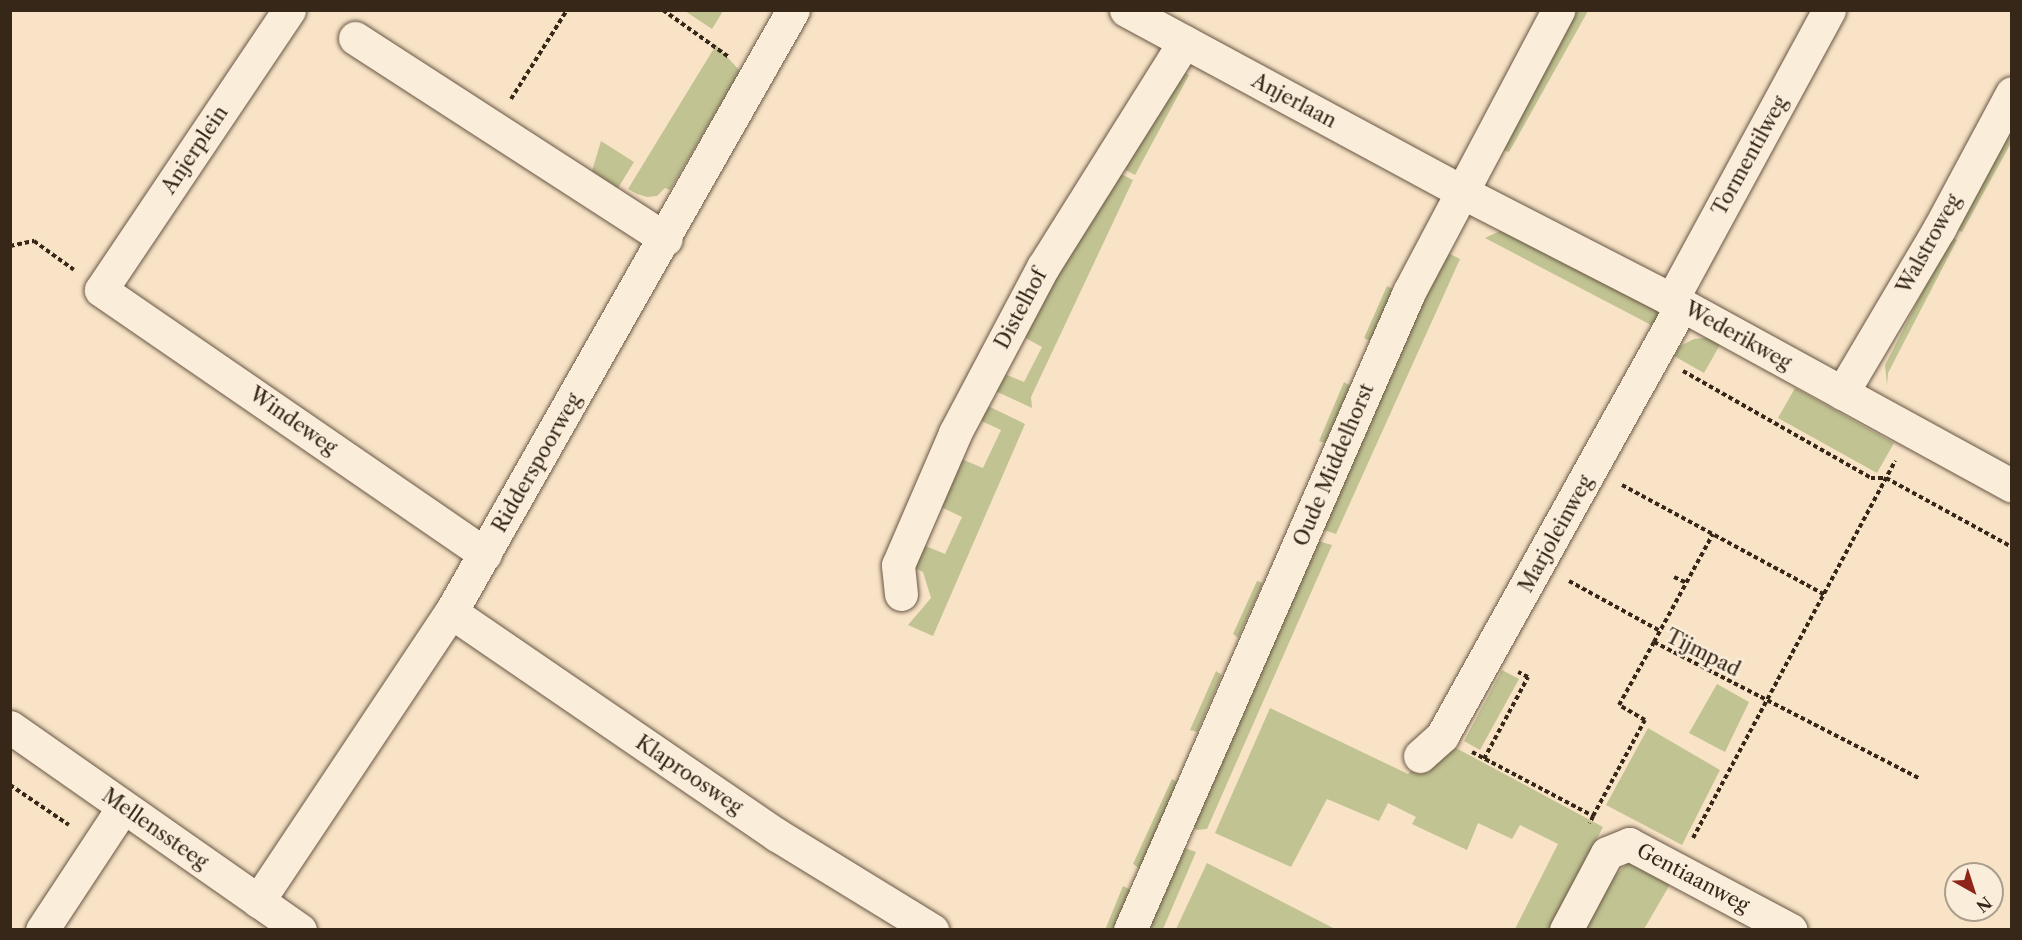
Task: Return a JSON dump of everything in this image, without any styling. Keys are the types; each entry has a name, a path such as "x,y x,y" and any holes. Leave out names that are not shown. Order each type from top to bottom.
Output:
{"street":[{"name":"Anjerplein","path":"101,290 288,10"},
{"name":"Ridderspoorweg","path":"258,901 451,612 666,238 793,10"},
{"name":"Anjerlaan","path":"1126,10 1462,192"},
{"name":"Oude Middelhorst","path":"1130,930 1409,292 1558,10"},
{"name":"Tormentilweg","path":"1677,303 1829,10"},
{"path":"356,38 666,238"},
{"name":"Distelhof","path":"902,594 898,565 955,433 1043,267 1184,42"},
{"name":"Walstroweg","path":"1842,393 1939,229 2012,93"},
{"name":"Wederikweg","path":"1462,192 1677,303 2012,486"},
{"name":"Windeweg","path":"101,290 485,554"},
{"name":"Marjoleinweg","path":"1431,746 1488,656 1539,565 1654,354 1677,303"},
{"name":"Klaproosweg","path":"451,612 777,835 932,930"},
{"name":"Mellenssteeg","path":"10,727 300,930"},
{"path":"42,930 123,807"},
{"name":"Gentiaanweg","path":"1566,930 1607,853 1629,844 1791,930"}],"path":[{"path":"493,127 567,10"},
{"path":"663,10 756,77"},
{"path":"10,246 34,241 101,290"},
{"path":"1654,354 1871,478 1886,478 2012,546"},
{"path":"1677,868 1911,432"},
{"path":"1592,468 1824,594"},
{"path":"1654,642 1713,534"},
{"path":"1539,565 1660,631"},
{"path":"1674,577 1687,583"},
{"name":"Tijmpad","path":"1593,816 1645,720 1619,705 1654,642 1766,703 1919,778"},
{"path":"1484,759 1528,677 1488,656"},
{"path":"1431,746 1484,759 1593,816 1588,826"},
{"path":"10,785 98,845"}],"green space":[{"path":"685,10 723,11 712,29"},
{"path":"1574,11 1588,11 1509,152 1498,148"},
{"path":"716,45 740,71 670,190 665,188 657,196 647,197 628,189"},
{"path":"1182,71 1189,75 1135,175 1118,166"},
{"path":"2011,124 2011,143 1962,232 1956,229"},
{"path":"601,141 634,162 618,188 592,171"},
{"path":"1115,171 1133,180 1031,397 1032,408 991,389 1000,372 1024,382 1042,347 1020,335"},
{"path":"1502,230 1661,313 1653,326 1485,238"},
{"path":"1951,236 1957,240 1888,373 1887,385 1885,365"},
{"path":"1450,254 1460,259 1336,534 1321,529 1439,263"},
{"path":"1387,286 1393,289 1370,341 1364,338"},
{"path":"1712,337 1721,343 1704,373 1674,356 1680,346 1694,339"},
{"path":"1344,382 1351,386 1325,443 1319,441"},
{"path":"1795,388 1894,443 1877,473 1778,418"},
{"path":"984,404 1025,424 933,636 908,625 931,598 923,572 913,567 921,544 945,554 962,517 939,506 959,458 983,468 1001,430 977,419"},
{"path":"1318,541 1332,545 1207,829 1197,830 1191,826"},
{"path":"1257,581 1263,583 1238,638 1233,634"},
{"path":"1502,670 1519,679 1480,750 1464,741"},
{"path":"1216,671 1222,675 1197,732 1190,730"},
{"path":"1717,684 1749,702 1725,752 1689,733"},
{"path":"1270,708 1408,774 1443,741 1603,827 1550,930 1515,929 1558,844 1520,825 1512,839 1478,823 1467,850 1412,824 1416,817 1388,803 1379,821 1327,799 1291,867 1215,833"},
{"path":"1648,728 1720,770 1682,845 1606,805"},
{"path":"1172,779 1179,783 1142,870 1133,864"},
{"path":"1185,848 1196,852 1163,929 1148,929"},
{"path":"1629,862 1672,881 1644,929 1583,930 1612,878"},
{"path":"1207,863 1335,929 1176,929"},
{"path":"1123,886 1131,890 1114,929 1105,930"}]}
